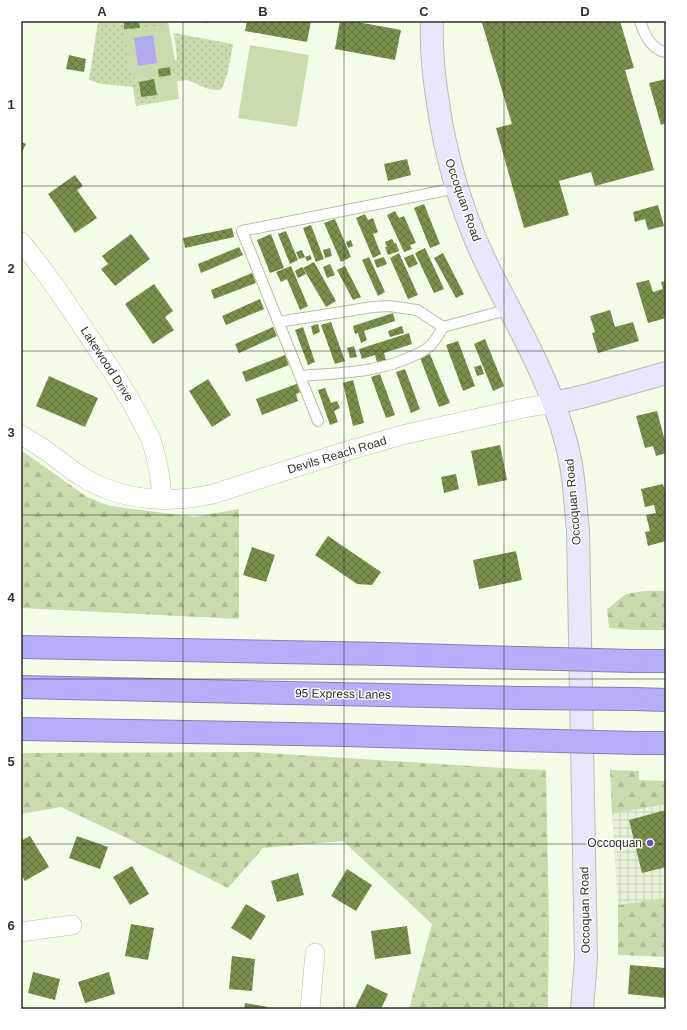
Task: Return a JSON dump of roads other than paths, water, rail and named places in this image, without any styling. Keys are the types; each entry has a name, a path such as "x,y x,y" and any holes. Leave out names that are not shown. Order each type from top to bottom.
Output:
{"highway":[{"path":"21,647 377,653 666,661"},
{"name":"95 Express Lanes","path":"21,687 666,700"},
{"path":"21,729 666,743"}],"main road":[{"name":"Occoquan Road","path":"432,21 431,35 438,104 447,151 457,188 473,234 544,378 554,403 571,463 578,532 586,959 582,1009"},
{"name":"Devils Reach Road","path":"554,403 586,396 666,373"}],"street":[{"name":"Lakewood Drive","path":"21,242 62,295 122,386 132,404 151,439 159,472 162,500"},
{"name":"Devils Reach Road","path":"21,435 98,485 129,496 162,500 190,498 213,494 402,435 524,408 554,403"},
{"path":"21,932 72,925"},
{"path":"310,1009 316,953"}],"lane":[{"path":"640,21 642,28 651,44 661,51 666,52"},
{"path":"318,422 242,231 457,188"},
{"path":"278,322 373,307 389,306 417,310 443,327"},
{"path":"300,376 357,372 392,365 412,357 430,347 443,327 510,310"}],"place":[{"name":"Occoquan","path":"650,843"}]}
